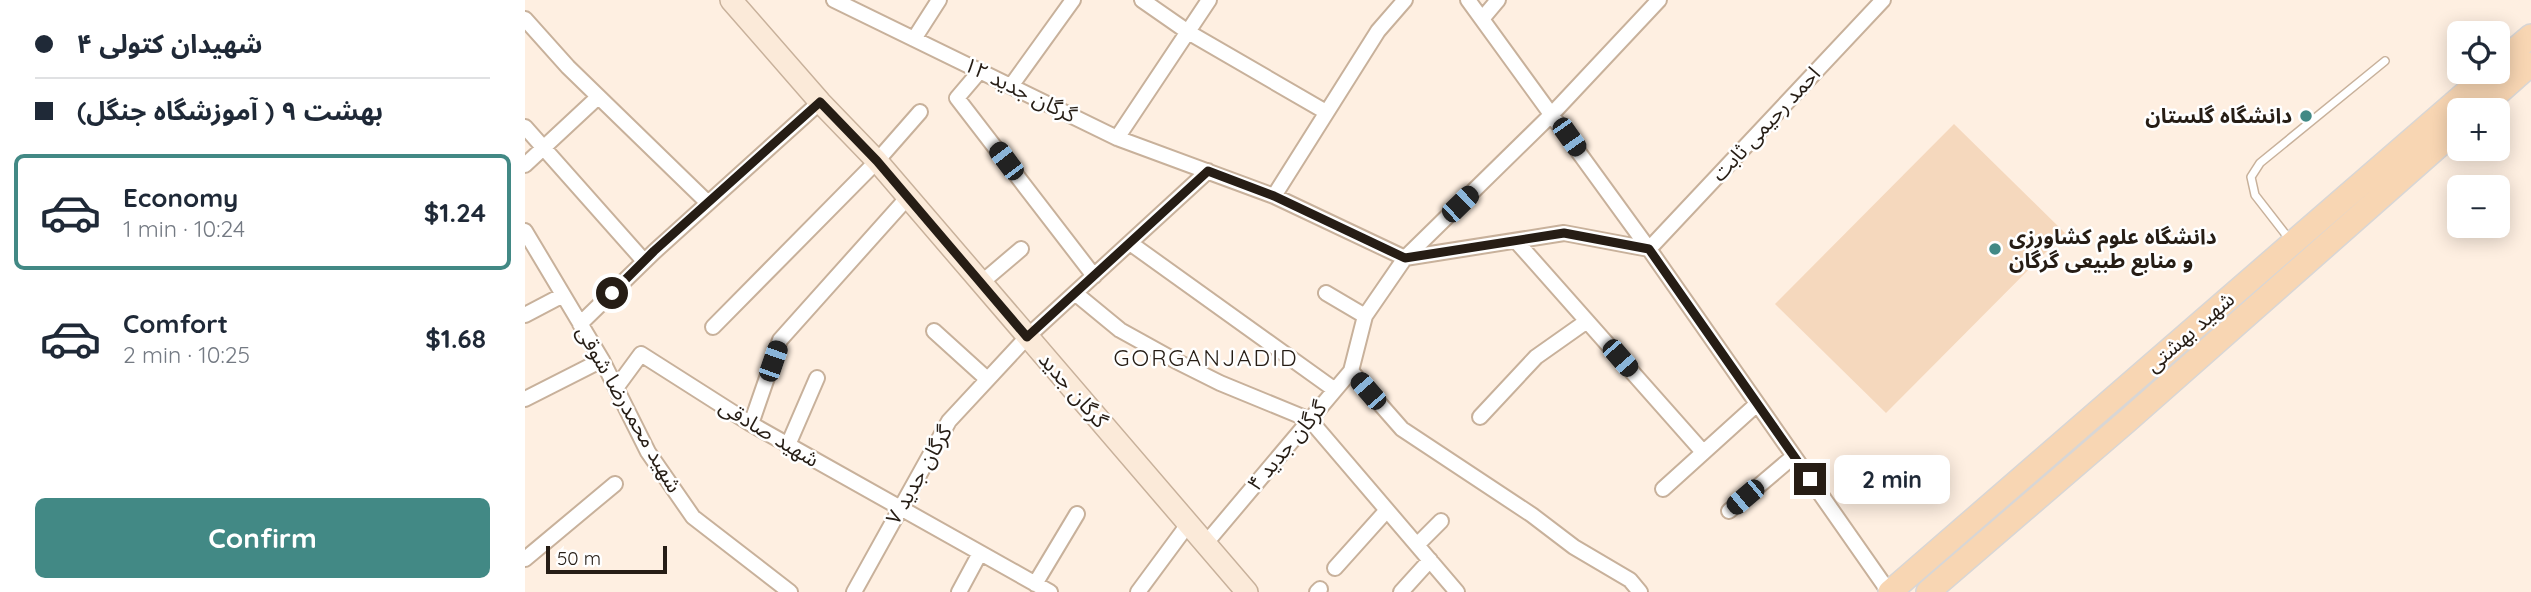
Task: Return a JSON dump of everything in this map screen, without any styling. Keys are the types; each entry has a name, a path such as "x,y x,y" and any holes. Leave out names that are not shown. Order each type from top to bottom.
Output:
{"main road":[{"name":"گرگان جدید","path":"731,0 820,102 877,161 1206,542 1237,589"},
{"path":"2510,54 2531,36"},
{"path":"2493,98 2531,64"},
{"name":"شهید بهشتی","path":"1890,592 2476,84"},
{"name":"شهید بهشتی","path":"1928,592 2447,139"},
{"path":"2165,354 2183,372"}],"street":[{"name":"گرگان جدید ۱۲","path":"834,0 1118,138 1274,196 1405,258"},
{"path":"914,39 939,0"},
{"path":"1011,86 1073,0"},
{"path":"1142,0 1188,32 1325,112"},
{"path":"1118,138 1209,0"},
{"path":"1274,196 1378,31 1405,0"},
{"path":"1468,0 1649,249 1890,592"},
{"path":"1482,19 1498,0"},
{"name":"گرگان جدید ۴","path":"1206,542 1351,371 1365,316 1405,258 1552,114 1659,0"},
{"name":"احمد رحیمی ثابت","path":"1649,249 1883,0"},
{"path":"525,19 568,67 708,203"},
{"path":"980,71 957,98 1094,276"},
{"path":"525,165 598,97"},
{"path":"580,324 644,261 820,102"},
{"path":"713,327 877,161 920,112"},
{"path":"525,127 644,261"},
{"name":"گرگان جدید ۷","path":"854,592 949,421 1027,337 1208,171"},
{"path":"751,424 780,340 908,197"},
{"name":"شهید محمدرضا شوقی","path":"525,231 602,360 648,452 693,517 790,592"},
{"path":"1405,258 1564,233 1649,249"},
{"path":"1516,241 1703,452"},
{"path":"1130,243 1335,390"},
{"path":"981,284 1021,249"},
{"path":"1075,293 1120,330 1176,361 1220,383 1310,420 1457,592"},
{"path":"1326,293 1365,316"},
{"path":"525,315 563,295"},
{"path":"1480,416 1536,357 1587,321"},
{"path":"934,331 988,380"},
{"name":"شهید صادقی","path":"616,388 641,354 787,445 1050,592"},
{"path":"529,392 602,360"},
{"path":"1351,371 1402,429 1532,515 1574,547 1630,580 1640,592"},
{"path":"787,445 817,378"},
{"path":"1663,489 1757,404"},
{"path":"1729,511 1794,456"},
{"path":"527,554 615,484"},
{"path":"1335,568 1387,510"},
{"path":"1035,584 1077,514"},
{"path":"1417,545 1441,521"},
{"path":"1138,592 1189,523"},
{"path":"960,592 980,553"},
{"path":"1401,592 1430,560"}],"lane":[{"path":"2293,243 2255,195 2251,177 2260,163 2385,61"}],"shaded area":[{"path":"1954,124 2065,233 1886,413 1775,304"}],"place":[{"name":"دانشگاه گلستان","path":"2306,116"},
{"name":"دانشگاه علوم کشاورزی و منابع طبیعی گرگان","path":"1995,249"}],"district":[{"name":"GORGANJADID","path":"1206,358"}],"route":[{"path":"612,293 654,251 820,102 877,161 1027,337 1208,171 1274,196 1405,258 1564,233 1649,249 1810,479"}]}
